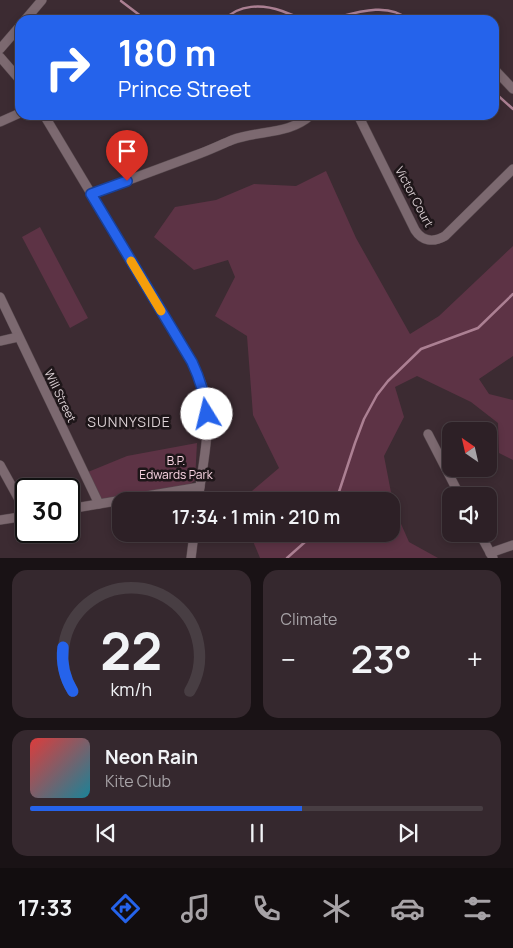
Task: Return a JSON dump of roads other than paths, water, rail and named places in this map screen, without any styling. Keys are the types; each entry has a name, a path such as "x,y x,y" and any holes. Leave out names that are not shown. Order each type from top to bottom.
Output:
{"street":[{"path":"29,15 42,0"},
{"path":"0,49 15,32"},
{"path":"0,57 15,74"},
{"path":"499,77 513,89"},
{"path":"0,122 15,115"},
{"path":"47,120 200,378 207,414 199,492"},
{"path":"91,194 232,140 249,135 288,129 297,126 305,120"},
{"name":"Victor Court","path":"360,120 415,230 418,235 428,240 434,241 445,236 513,170"},
{"name":"Will Street","path":"0,297 99,504"},
{"path":"0,340 18,337"},
{"path":"428,434 455,487"},
{"path":"0,465 15,492"},
{"path":"80,507 200,487"},
{"path":"0,520 15,518"},
{"path":"191,558 193,542"},
{"path":"484,542 492,556 513,545"}],"waterway":[{"path":"121,1 139,15"},
{"path":"230,15 244,8 251,7 267,7 292,15"},
{"path":"346,15 369,10 390,11 402,15"},
{"path":"499,96 513,109"},
{"path":"339,492 364,419 377,395 388,381 421,349 478,328 513,294"},
{"path":"287,558 305,542"}],"district":[{"name":"SUNNYSIDE","path":"129,422"}],"park label":[{"name":"B.P. Edwards Park","path":"176,468"}]}
